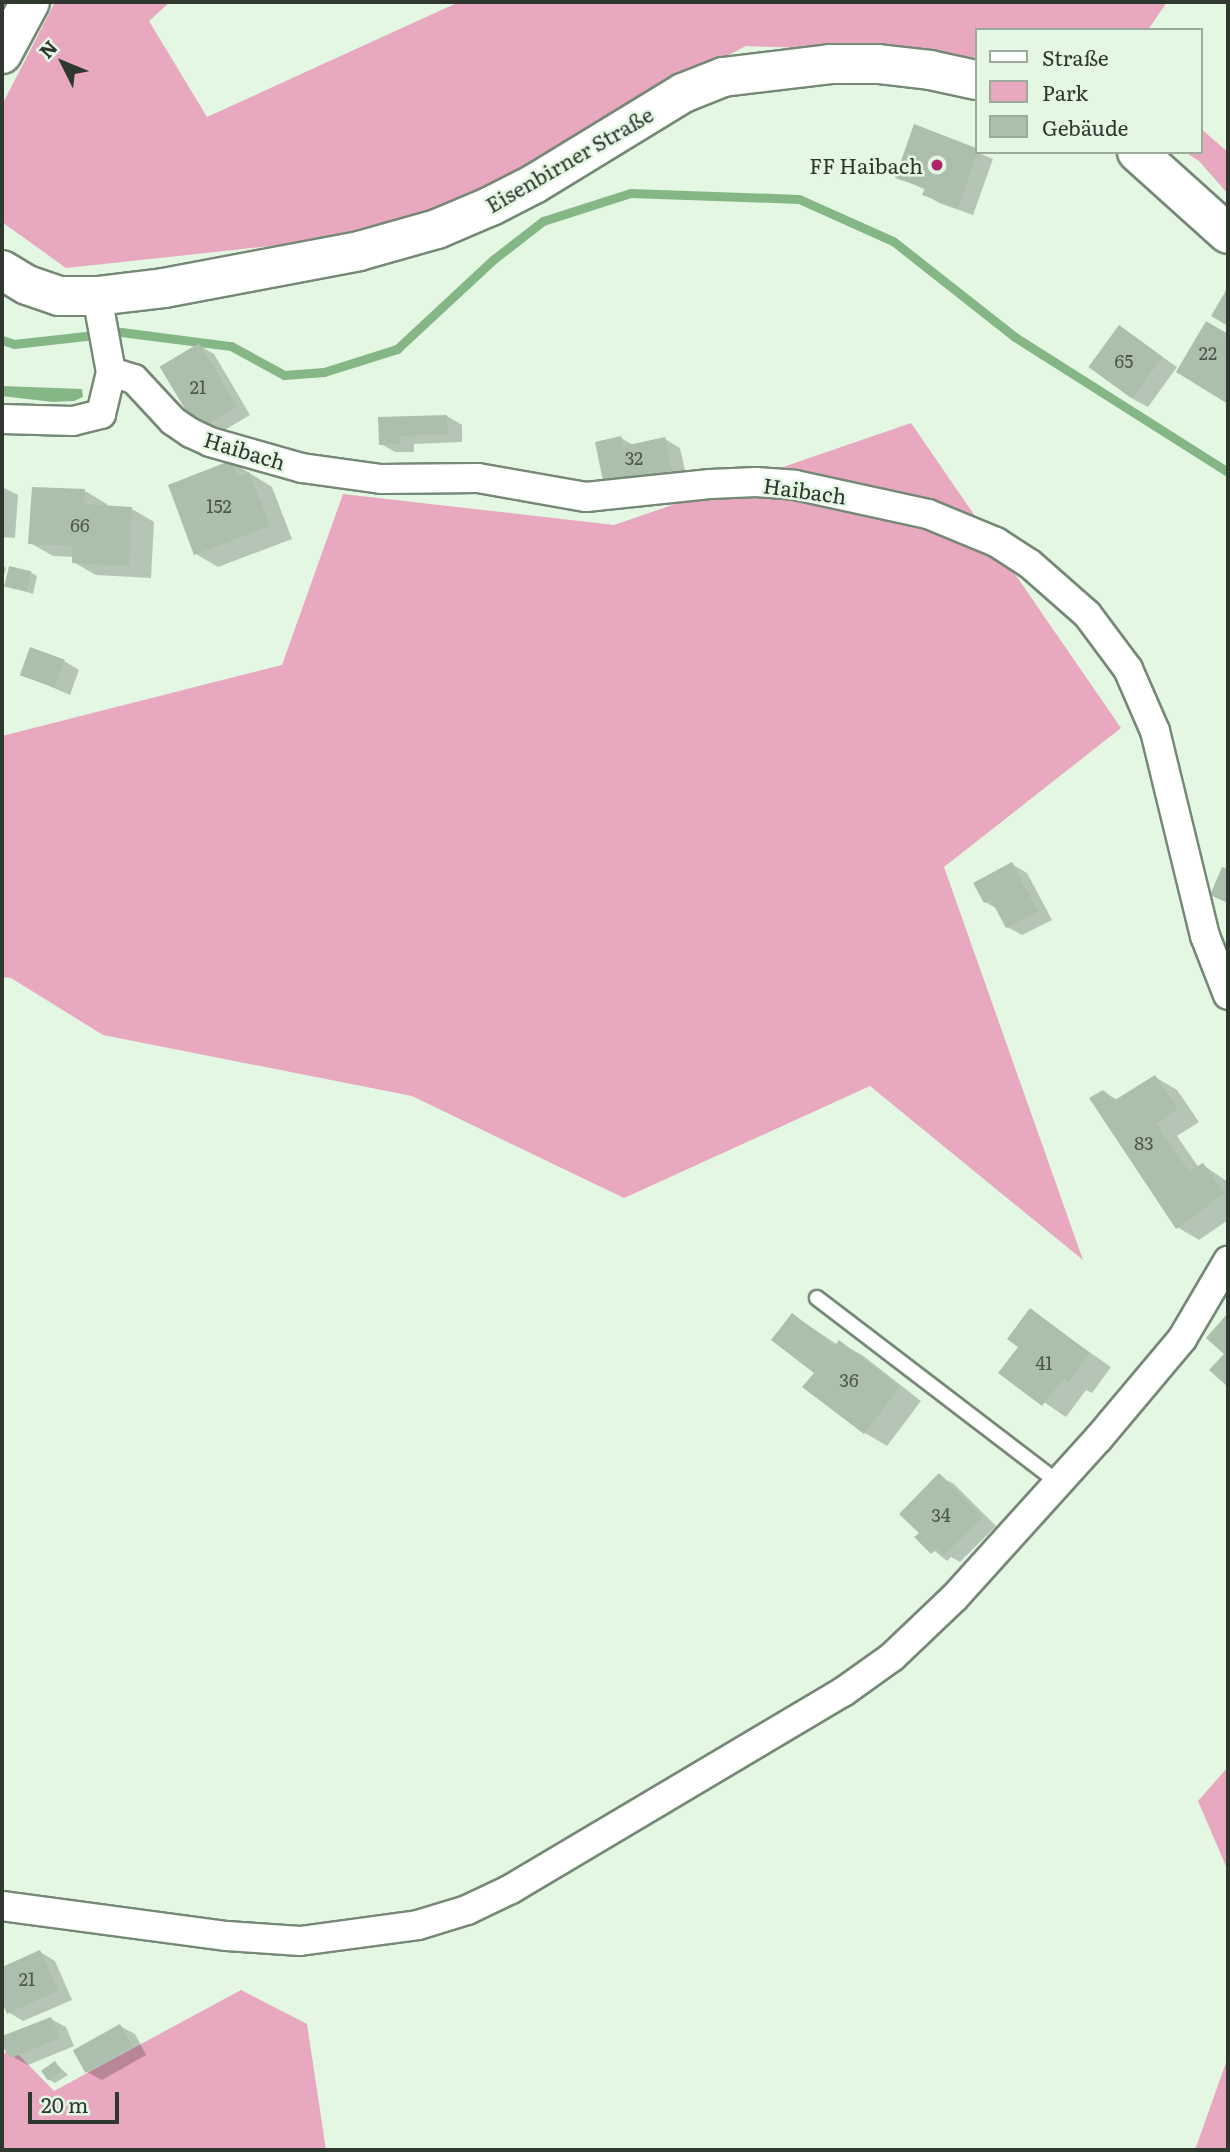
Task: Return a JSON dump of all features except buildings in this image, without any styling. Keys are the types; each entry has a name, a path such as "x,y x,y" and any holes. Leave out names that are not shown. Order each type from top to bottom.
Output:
{"main road":[{"path":"2,54 30,2"},
{"name":"Eisenbirner Straße","path":"2,270 27,285 99,311 164,288 359,251 437,229 534,184 673,99 723,77 830,64 878,64 930,69 974,80"},
{"path":"1139,154 1228,234"}],"street":[{"path":"2,419 74,421 101,414 109,364 99,311"},
{"name":"Haibach","path":"109,364 134,379 173,421 191,433 210,442 302,468 381,479 478,478 586,497 710,484 756,482 795,485 928,514 996,542 1057,585 1087,614 1128,669 1155,731 1205,936 1228,995"},
{"path":"2,1906 227,1936 300,1941 418,1925 467,1910 511,1889 807,1714 892,1657 955,1597 1059,1483 1182,1339 1228,1261"}],"lane":[{"path":"817,1298 1059,1483"}],"green space":[{"path":"55,2 170,2 149,21 207,117 459,2 1167,2 1149,28 974,28 974,58 942,53 746,46 616,113 455,207 299,243 66,268 2,222 2,105"},
{"path":"1202,130 1228,152 1228,194 1199,161 1188,154 1202,154"},
{"path":"911,423 1121,728 944,867 1083,1260 870,1086 624,1198 412,1096 103,1035 11,978 2,977 2,736 282,665 343,494 614,525"},
{"path":"1228,1767 1228,1871 1198,1801"},
{"path":"241,1990 307,2024 326,2150 2,2150 2,2056 11,2047 54,2091"},
{"path":"1228,2057 1228,2150 1195,2150"}],"shaded area":[{"path":"2,386 82,389 83,397 74,401 53,402 2,396"}],"waterway":[{"path":"2,340 14,344 121,332 231,346 284,375 324,372 397,349 494,259 543,221 630,193 799,199 893,241 1015,337 1228,472"}],"place":[{"name":"FF Haibach","path":"937,165"}]}
